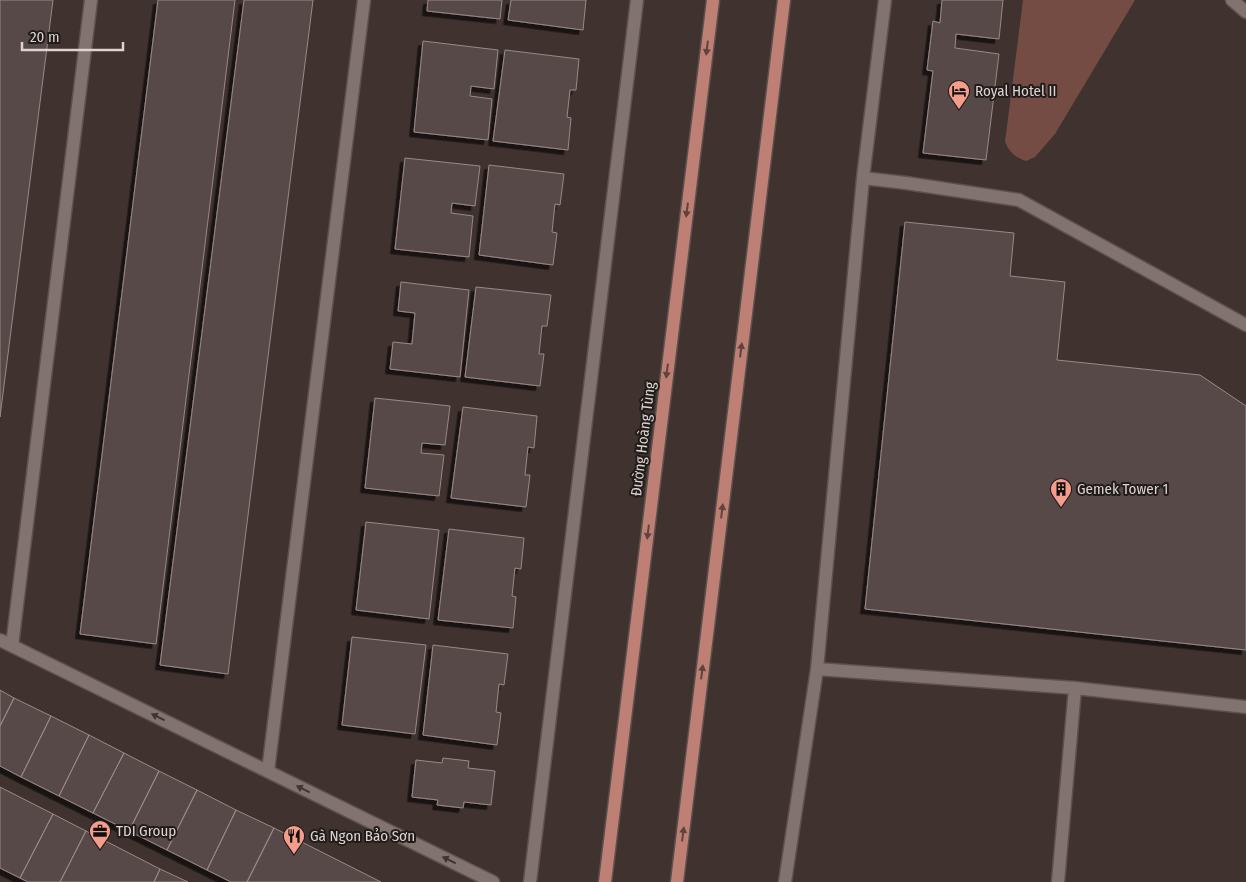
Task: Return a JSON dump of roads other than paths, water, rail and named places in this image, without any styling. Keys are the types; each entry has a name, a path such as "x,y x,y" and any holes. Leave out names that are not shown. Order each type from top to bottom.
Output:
{"main road":[{"name":"Đường Hoàng Tùng","path":"604,882 713,0"},
{"path":"677,882 784,0"}],"street":[{"path":"12,646 92,0"},
{"path":"268,771 364,0"},
{"path":"530,882 636,0"},
{"path":"785,882 817,669 863,178 885,0"},
{"path":"1232,0 1246,12"},
{"path":"863,178 1019,200 1246,325"},
{"path":"0,640 493,882"},
{"path":"817,669 1075,688 1246,707"},
{"path":"1058,882 1075,688"}],"place":[{"name":"Royal Hotel II","path":"959,110"},
{"name":"Gemek Tower 1","path":"1061,508"},
{"name":"TDI Group","path":"100,850"},
{"name":"Gà Ngon Bảo Sơn","path":"294,855"}]}
